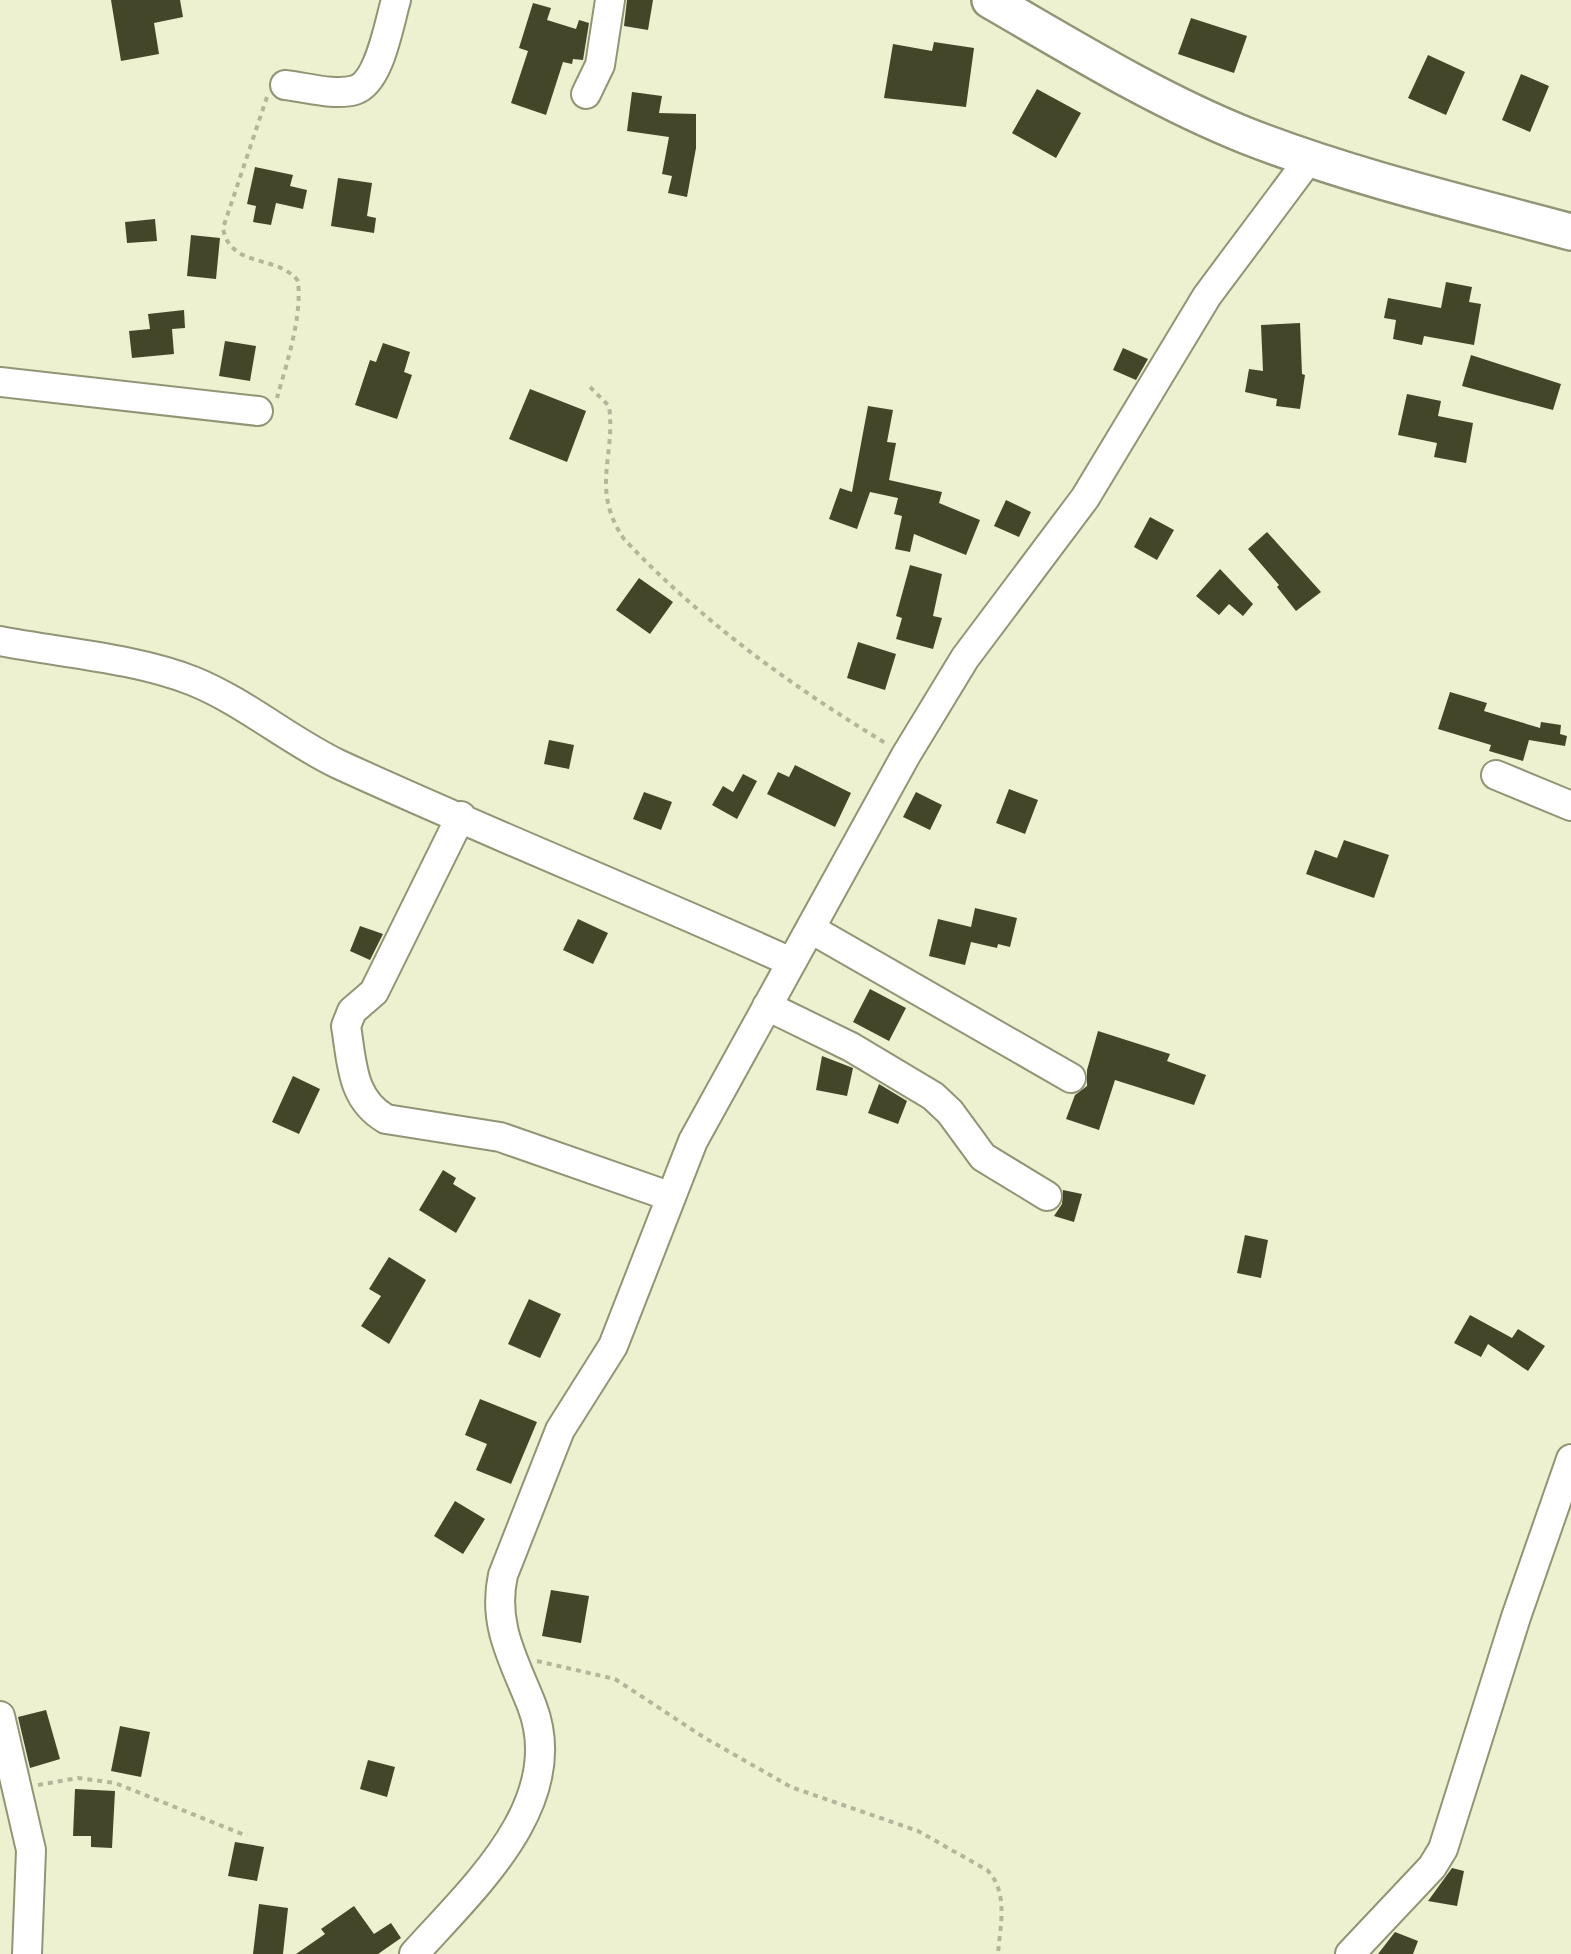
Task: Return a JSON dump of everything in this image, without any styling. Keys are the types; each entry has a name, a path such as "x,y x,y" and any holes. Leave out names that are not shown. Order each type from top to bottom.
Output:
{"main road":[{"path":"990,0 1106,67 1246,136 1571,232"}],"street":[{"path":"285,85 350,92 362,87 372,75 382,50 396,0"},
{"path":"586,94 600,65 610,0"},
{"path":"414,1954 511,1839 532,1791 538,1766 538,1728 508,1654 499,1613 503,1575 560,1430 614,1346 692,1141 906,755 965,658 1095,482 1207,296 1310,158"},
{"path":"0,382 258,411"},
{"path":"0,641 158,670 192,680 335,762 791,962"},
{"path":"1496,775 1571,806"},
{"path":"460,816 374,992 348,1017 346,1026 358,1091 371,1110 386,1119 500,1137 669,1196"},
{"path":"812,929 1071,1078"},
{"path":"767,1006 918,1085 950,1112 983,1156 1047,1196"},
{"path":"1350,1954 1432,1866 1443,1849 1571,1459"},
{"path":"0,1716 31,1850 27,1954"}],"path":[{"path":"258,411 273,406 276,399 290,346 298,281 285,270 238,254 228,244 223,228 268,93 285,85"},
{"path":"590,387 608,406 604,483 612,521 624,539 728,635 809,695 906,755"},
{"path":"508,1654 615,1679 790,1787 918,1831 962,1854 987,1870 998,1886 998,1954"},
{"path":"19,1788 78,1778 98,1779 248,1836"}],"building":[{"path":"111,0 180,0 183,17 154,23 159,54 121,61"},
{"path":"627,0 653,0 648,30 624,26"},
{"path":"533,3 551,8 547,20 576,29 579,20 589,23 583,60 563,62 546,115 511,103 528,51 519,48"},
{"path":"1191,18 1247,36 1234,73 1178,54"},
{"path":"934,42 974,48 966,107 884,98 893,44 932,51"},
{"path":"1428,55 1465,72 1446,115 1408,98"},
{"path":"1521,74 1549,86 1530,132 1502,120"},
{"path":"1037,89 1081,113 1056,158 1012,133"},
{"path":"632,92 662,96 659,113 696,114 696,148 687,197 668,193 672,176 662,174 669,137 627,131"},
{"path":"255,167 293,175 290,186 307,190 303,209 276,203 271,225 253,222 256,206 247,204"},
{"path":"338,178 372,183 367,216 376,218 374,233 331,226"},
{"path":"155,219 157,241 127,243 125,222"},
{"path":"191,235 220,238 216,279 187,276"},
{"path":"1446,282 1472,287 1469,302 1481,304 1474,345 1424,336 1422,345 1393,339 1396,320 1384,318 1388,298 1441,308"},
{"path":"184,310 185,328 172,329 174,354 132,358 129,331 150,329 148,314"},
{"path":"1300,323 1305,375 1300,409 1276,406 1277,399 1245,392 1249,369 1263,371 1261,325"},
{"path":"225,341 256,346 250,381 219,376"},
{"path":"383,343 410,352 404,372 412,375 397,419 355,405 370,360 376,362"},
{"path":"1123,348 1148,359 1136,380 1113,370"},
{"path":"1471,355 1561,384 1553,410 1462,386"},
{"path":"530,389 586,411 567,462 509,439"},
{"path":"1407,394 1441,401 1438,416 1473,423 1466,463 1434,457 1437,443 1398,435"},
{"path":"868,406 893,410 887,442 896,443 889,480 942,492 939,503 980,520 966,555 914,534 910,552 895,549 902,516 894,514 898,498 870,492 857,529 829,519 840,488 852,492"},
{"path":"1006,500 1031,512 1019,537 994,526"},
{"path":"1150,517 1174,530 1157,560 1134,547"},
{"path":"1267,532 1321,592 1296,611 1248,549"},
{"path":"910,565 942,574 933,616 942,618 933,649 896,639 902,618 896,616"},
{"path":"1220,569 1253,604 1243,616 1229,604 1219,615 1196,596"},
{"path":"639,578 673,602 650,634 616,610"},
{"path":"858,642 896,654 885,690 847,678"},
{"path":"1450,692 1487,703 1484,711 1540,728 1541,722 1561,725 1560,734 1567,736 1565,746 1529,740 1523,761 1489,751 1491,745 1438,729"},
{"path":"549,740 574,745 569,769 544,764"},
{"path":"795,765 851,793 835,827 767,794 778,772 789,777"},
{"path":"743,774 757,781 737,819 712,805 723,786 733,792"},
{"path":"1009,789 1038,800 1025,834 996,823"},
{"path":"644,792 672,802 661,830 633,819"},
{"path":"916,792 942,805 930,830 903,817"},
{"path":"1344,840 1389,855 1374,898 1306,874 1315,850 1337,858"},
{"path":"975,908 1017,918 1010,947 971,942 965,965 929,956 938,919 971,927"},
{"path":"578,919 608,933 593,964 563,950"},
{"path":"360,926 383,934 370,960 350,951"},
{"path":"870,989 906,1008 889,1041 853,1022"},
{"path":"1098,1031 1170,1054 1167,1061 1206,1075 1194,1105 1115,1080 1099,1130 1066,1119 1075,1095 1087,1086 1087,1070"},
{"path":"822,1056 853,1068 847,1096 816,1090"},
{"path":"293,1076 320,1089 299,1134 272,1122"},
{"path":"879,1084 907,1101 898,1124 868,1113"},
{"path":"443,1170 456,1178 453,1184 476,1198 456,1233 419,1210"},
{"path":"1063,1190 1082,1194 1074,1222 1054,1216 1062,1204"},
{"path":"1245,1235 1268,1240 1261,1278 1237,1273"},
{"path":"389,1257 426,1280 389,1344 361,1326 381,1296 369,1289"},
{"path":"529,1299 561,1314 540,1358 508,1344"},
{"path":"1470,1315 1512,1338 1518,1329 1545,1346 1528,1371 1488,1344 1481,1357 1454,1343"},
{"path":"480,1399 537,1422 511,1484 476,1470 487,1444 465,1435"},
{"path":"455,1501 485,1519 463,1554 434,1536"},
{"path":"551,1590 589,1596 581,1643 542,1636"},
{"path":"46,1710 60,1759 30,1768 18,1717"},
{"path":"120,1726 150,1732 141,1777 111,1771"},
{"path":"368,1760 395,1767 387,1797 360,1789"},
{"path":"75,1789 115,1791 112,1848 91,1847 91,1836 73,1836"},
{"path":"235,1842 264,1847 257,1881 228,1876"},
{"path":"1452,1868 1464,1871 1457,1906 1428,1901"},
{"path":"259,1904 288,1908 283,1954 253,1954"},
{"path":"354,1906 374,1934 391,1923 401,1938 378,1954 296,1954 325,1934 321,1929"},
{"path":"1395,1932 1418,1941 1413,1954 1378,1954"}]}
